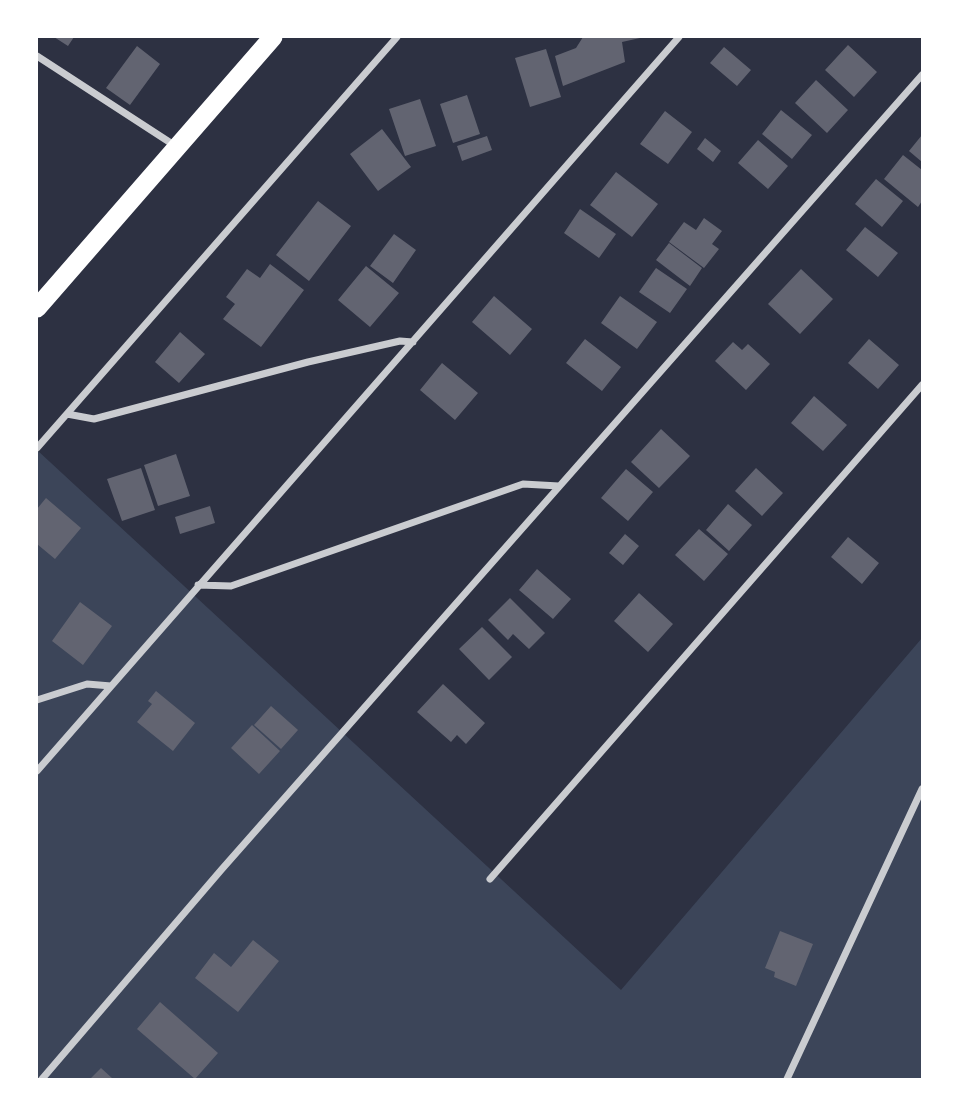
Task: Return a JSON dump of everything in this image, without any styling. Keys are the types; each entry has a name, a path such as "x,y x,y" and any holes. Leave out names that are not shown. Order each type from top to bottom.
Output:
{"highway":[{"path":"37,308 273,37"}],"street":[{"path":"37,448 397,37"},
{"path":"37,771 679,37"},
{"path":"37,56 178,148"},
{"path":"42,1079 922,75"},
{"path":"67,414 94,419 308,362 392,342 413,342"},
{"path":"490,878 922,385"},
{"path":"198,586 231,586 523,484 559,486"},
{"path":"37,700 87,684 111,686"},
{"path":"787,1079 922,789"}],"shaded area":[{"path":"37,450 621,990 922,638 922,1079 37,1079"}],"building":[{"path":"54,37 74,37 68,46"},
{"path":"583,37 640,38 622,42 625,62 563,86 555,56 576,48"},
{"path":"848,45 877,72 854,97 825,70"},
{"path":"137,46 160,64 130,105 106,88"},
{"path":"724,47 751,70 737,86 710,63"},
{"path":"546,49 561,97 530,107 515,58"},
{"path":"816,80 848,110 827,133 795,103"},
{"path":"467,95 480,134 453,143 440,104"},
{"path":"420,99 436,146 405,156 389,109"},
{"path":"781,110 812,135 792,159 762,134"},
{"path":"665,111 692,132 668,164 640,144"},
{"path":"382,129 411,167 378,191 350,154"},
{"path":"922,135 922,162 909,151"},
{"path":"487,136 492,150 462,161 457,146"},
{"path":"705,138 721,151 713,162 697,149"},
{"path":"758,140 788,166 768,189 738,163"},
{"path":"903,155 922,170 922,201 918,207 884,179"},
{"path":"616,172 658,204 632,237 590,205"},
{"path":"876,179 903,201 882,227 855,204"},
{"path":"318,201 351,226 309,281 276,255"},
{"path":"580,209 616,234 599,258 564,233"},
{"path":"704,218 722,231 712,244 719,249 704,268 669,242 684,222 696,230"},
{"path":"865,227 898,253 878,277 846,250"},
{"path":"394,234 416,250 393,283 370,266"},
{"path":"669,243 702,268 690,286 656,260"},
{"path":"270,264 304,290 261,347 223,319 235,304 226,297 247,269 260,278"},
{"path":"366,266 399,293 370,327 338,300"},
{"path":"656,268 687,289 670,313 639,292"},
{"path":"801,269 833,299 800,334 768,304"},
{"path":"494,296 532,329 510,355 472,322"},
{"path":"620,296 657,322 637,349 601,323"},
{"path":"180,332 205,354 179,383 155,362"},
{"path":"585,339 621,367 602,391 566,363"},
{"path":"869,339 899,365 878,389 848,363"},
{"path":"733,342 742,350 748,344 770,364 746,390 715,361"},
{"path":"442,363 478,393 455,420 420,390"},
{"path":"814,396 847,425 823,451 791,423"},
{"path":"661,429 690,456 659,488 631,462"},
{"path":"176,454 190,496 158,506 144,465"},
{"path":"141,468 155,510 122,521 107,479"},
{"path":"756,468 783,493 762,516 735,491"},
{"path":"626,469 653,492 628,521 601,498"},
{"path":"46,498 81,528 55,559 37,544 37,509"},
{"path":"728,504 752,525 729,551 706,530"},
{"path":"210,506 215,523 180,534 175,517"},
{"path":"699,529 728,554 704,581 675,555"},
{"path":"625,534 639,546 623,565 609,553"},
{"path":"848,537 879,563 862,584 831,557"},
{"path":"537,569 571,599 553,619 519,590"},
{"path":"639,593 673,624 648,652 614,621"},
{"path":"510,598 545,633 529,649 513,634 508,640 488,620"},
{"path":"80,602 112,626 83,665 52,641"},
{"path":"482,627 512,657 489,680 459,649"},
{"path":"443,684 485,723 466,744 457,735 451,742 417,712"},
{"path":"156,691 195,723 173,751 137,722 152,704 148,701"},
{"path":"271,706 298,730 281,749 254,725"},
{"path":"252,725 280,751 259,774 231,748"},
{"path":"780,931 813,944 796,986 774,977 775,972 765,968"},
{"path":"253,940 279,961 238,1012 195,978 214,953 231,967"},
{"path":"160,1002 218,1053 195,1079 137,1029"},
{"path":"101,1068 113,1079 90,1079"}]}
